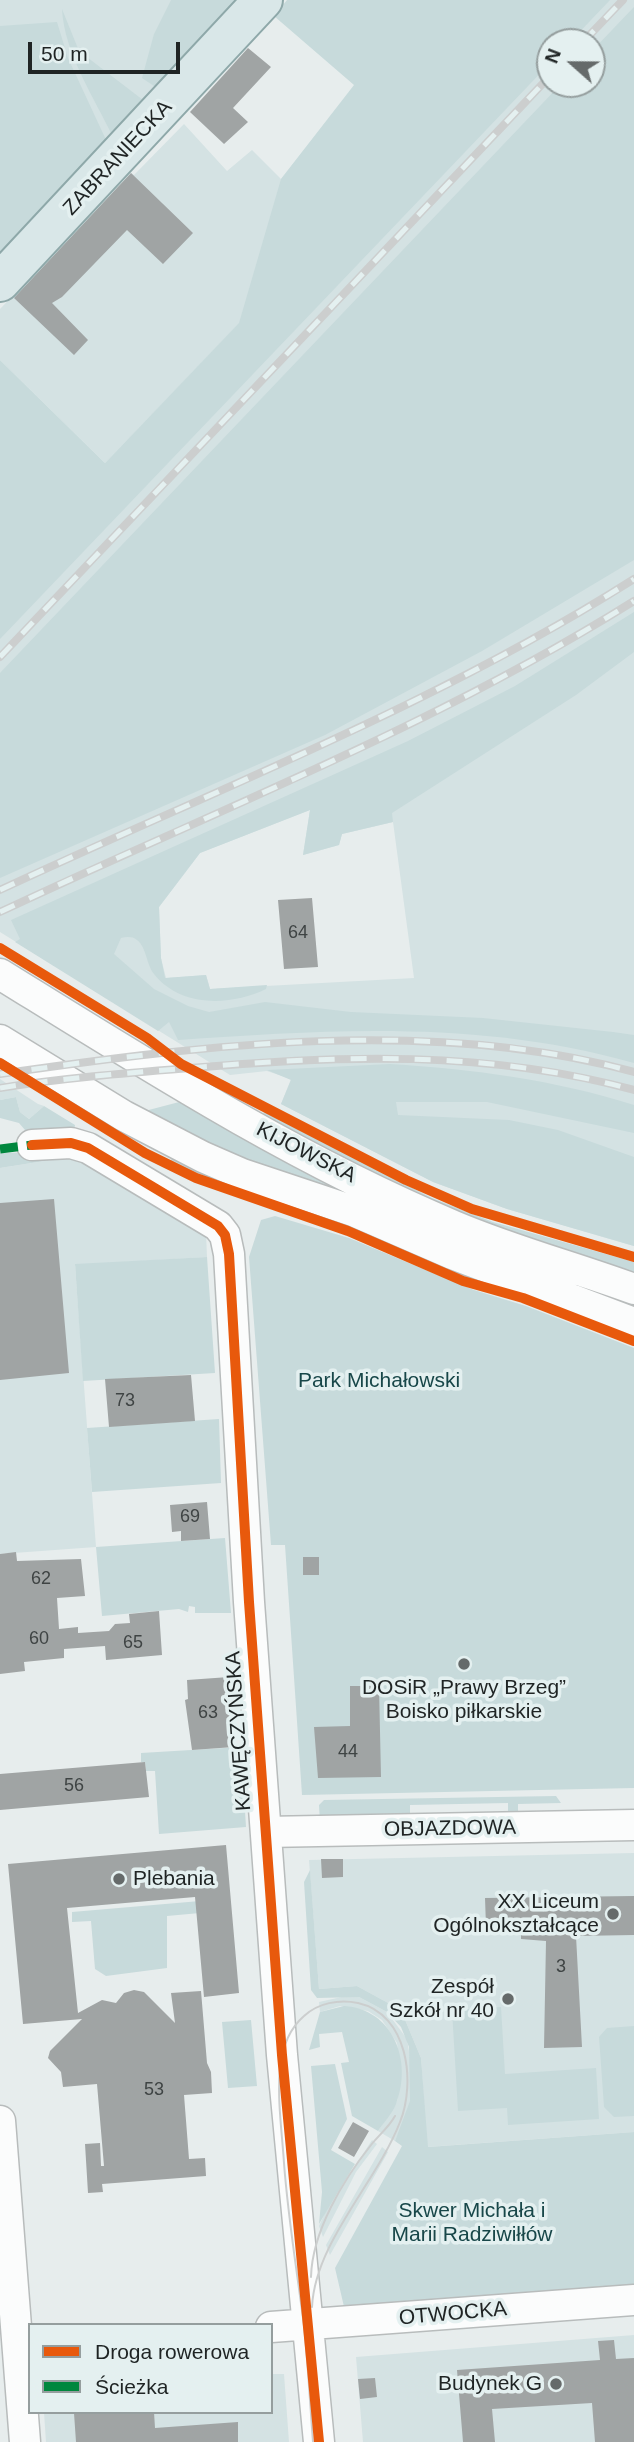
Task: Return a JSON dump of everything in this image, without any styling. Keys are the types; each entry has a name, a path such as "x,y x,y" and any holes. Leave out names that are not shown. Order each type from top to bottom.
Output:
{"main road":[{"name":"ZABRANIECKA","path":"0,282 262,0"}],"street":[{"name":"KIJOWSKA","path":"0,974 211,1105 398,1199 506,1246 634,1289"},
{"name":"KIJOWSKA","path":"0,1040 124,1116 202,1157 242,1174 353,1211 452,1254 634,1323"},
{"name":"KAWĘCZYŃSKA","path":"32,1145 71,1143 88,1148 202,1214 225,1235 229,1254 248,1602 294,2197 319,2442"},
{"name":"OBJAZDOWA","path":"266,1832 634,1825"},
{"path":"0,2121 25,2442"},
{"name":"OTWOCKA","path":"273,2327 634,2300"}],"shaded area":[{"path":"0,0 238,0 107,142 0,83"},
{"path":"422,0 634,0 634,1246 507,1209 433,1182 281,1104 291,1079 267,1071 230,1075 0,932 0,611 238,325 105,463 0,360 0,309 131,173 134,175 184,124 227,171 252,150 281,179","holes":["310,810 303,855 339,845 342,834 393,822 414,978 210,989 206,975 166,978 161,958 159,907 200,853"]},
{"path":"0,1079 44,1106 29,1119 20,1112 16,1097 0,1100"},
{"path":"76,1156 206,1233 207,1257 75,1265 96,1547 0,1554 0,1168"},
{"name":"Zespół Szkół nr 40","path":"634,1853 634,2132 427,2147 421,2058 401,2010 357,1986 319,1989 309,1860"},
{"path":"346,1996 359,1997 387,2012 407,2039 411,2064 410,2107 395,2141 378,2131 397,2101 401,2076 397,2043 382,2020 368,2011 340,2006 320,2012 319,2002"},
{"path":"372,2140 377,2144 356,2172 323,2237 319,2226 326,2211"},
{"path":"382,2147 388,2152 330,2255 326,2245"},
{"path":"634,2335 634,2442 363,2442 356,2357"},
{"path":"273,2374 284,2374 289,2442 46,2442 44,2414 273,2414"}],"green space":[{"path":"171,0 238,0 160,90 142,78 154,34"},
{"path":"287,0 610,0 583,28 536,28 536,78 0,639 0,360 105,463 239,323 281,179 354,85 274,16"},
{"path":"634,7 634,560 482,651 325,735 0,878 0,673 548,98 606,98 606,36"},
{"path":"62,9 79,51 143,100 144,103 113,137 74,59"},
{"path":"57,22 68,58 107,142 0,253 0,26"},
{"path":"634,612 634,652 576,695 392,813 393,822 342,834 339,845 303,855 310,810 200,853 159,907 161,958 165,978 206,975 210,989 267,985 266,989 238,999 222,1001 192,998 165,985 154,974 143,947 135,939 121,938 114,954 154,989 188,1006 209,1012 265,1002 351,1012 483,1018 613,1032 634,1035 634,1063 578,1049 521,1040 408,1031 293,1033 178,1040 169,1022 158,1031 15,942 20,939 11,920 408,741 515,686"},
{"path":"390,1064 452,1069 544,1082 634,1105 634,1133 487,1102 396,1102 398,1115 509,1120 558,1130 634,1157 634,1246 507,1209 433,1182 281,1104 291,1080 267,1070"},
{"path":"16,1097 20,1112 29,1119 44,1106 75,1125 74,1133 31,1137 19,1123 0,1118 0,1100"},
{"path":"183,1101 374,1202 263,1169 141,1112"},
{"path":"264,1112 432,1198 493,1222 634,1262 634,1272 536,1245 422,1199 262,1116"},
{"path":"44,1152 76,1156 0,1168 0,1153"},
{"path":"173,1157 511,1290 472,1278 361,1233 193,1173 170,1162"},
{"name":"Park Michałowski","path":"275,1216 349,1238 474,1290 526,1306 634,1348 634,1788 302,1795 285,1545 271,1545 249,1257 261,1220"},
{"path":"207,1257 215,1373 83,1381 75,1264"},
{"path":"219,1419 221,1483 92,1492 87,1428"},
{"path":"225,1538 231,1613 195,1613 195,1607 189,1606 188,1612 179,1609 102,1616 96,1547"},
{"path":"241,1747 246,1827 159,1834 155,1771 146,1771 145,1762 141,1762 141,1753"},
{"path":"556,1796 561,1803 518,1804 518,1817 508,1816 508,1803 410,1805 410,1817 320,1822 319,1805 324,1800"},
{"name":"Skwer Michała i Marii Radziwiłłów","path":"310,1870 319,1989 357,1986 401,2010 421,2058 428,2147 634,2132 634,2290 345,2311 335,2268 402,2146 395,2141 410,2101 409,2047 401,2027 387,2012 359,1997 317,1998 311,1990 304,1882"},
{"path":"200,1901 200,1913 167,1916 167,1968 106,1976 95,1969 91,1921 72,1922 72,1912"},
{"path":"344,2006 361,2009 375,2017 395,2040 400,2055 401,2088 396,2104 378,2131 352,2116 341,2063 349,2062 342,2032 319,2034 320,2047 309,2050 320,2012"},
{"path":"501,2007 505,2074 596,2068 599,2119 508,2125 507,2108 458,2111 452,2010"},
{"path":"251,2020 257,2086 228,2088 222,2022"},
{"path":"634,2026 634,2116 614,2117 604,2107 599,2037 607,2028"},
{"path":"335,2064 347,2119 331,2150 355,2164 319,2224 322,2192 311,2066"}],"building":[{"path":"248,48 271,67 233,108 248,122 224,144 190,112"},
{"path":"131,173 193,233 163,264 127,230 62,297 52,303 88,340 74,355 14,298"},
{"path":"312,898 318,967 284,969 278,900"},
{"path":"54,1199 69,1373 0,1380 0,1203"},
{"path":"191,1375 195,1421 109,1427 105,1379"},
{"path":"207,1502 210,1539 181,1541 181,1531 172,1532 170,1505"},
{"path":"16,1552 17,1561 81,1559 85,1596 57,1598 59,1629 78,1627 78,1633 109,1631 115,1624 130,1623 129,1614 159,1611 162,1655 106,1660 105,1646 64,1649 64,1658 24,1662 25,1671 0,1674 0,1554"},
{"path":"303,1557 319,1557 319,1575 303,1575"},
{"path":"229,1677 234,1747 192,1750 185,1700 188,1699 187,1680"},
{"path":"350,1686 379,1686 381,1777 318,1778 314,1727 350,1726"},
{"path":"145,1762 149,1797 0,1810 0,1774"},
{"path":"226,1845 239,1993 204,1997 195,1897 67,1908 78,2013 102,2000 116,2003 124,1993 134,1990 144,1992 175,2023 171,1993 201,1991 207,2063 211,2072 212,2093 184,2095 189,2159 205,2158 206,2176 102,2184 103,2192 88,2193 85,2144 100,2143 101,2166 104,2166 97,2084 63,2087 61,2072 48,2058 50,2051 82,2019 23,2024 8,1864"},
{"path":"321,1859 343,1859 343,1877 322,1878"},
{"path":"634,1896 634,1935 576,1936 582,2047 544,2048 546,1941 521,1939 521,1925 486,1926 485,1898"},
{"path":"353,2122 369,2131 354,2157 338,2148"},
{"name":"Budynek G","path":"614,2340 616,2359 634,2358 634,2442 595,2442 592,2403 492,2409 495,2442 463,2442 457,2370 600,2360 598,2341"},
{"path":"375,2378 377,2397 360,2399 358,2379"},
{"path":"74,2414 154,2414 155,2428 238,2422 238,2442 76,2442"}],"tram line":[{"path":"312,2307 324,2259 348,2213 390,2145 405,2106 407,2070 397,2035 388,2021 375,2010 351,2002 322,2005 304,2016 287,2040 280,2068 279,2104 286,2184 304,2326 313,2442"},
{"path":"311,2277 317,2242 331,2207 360,2159 395,2116"}],"railway":[{"path":"596,28 623,0"},
{"path":"0,657 536,91"},
{"path":"0,890 402,707 558,625 634,579"},
{"path":"0,912 401,728 480,689 634,601"},
{"path":"0,1074 237,1046 399,1040 479,1045 557,1055 634,1072"},
{"path":"0,1088 166,1070 302,1060 414,1059 524,1068 634,1090"}],"marked path":[{"path":"0,1149 32,1145"}],"cycle path":[{"path":"0,948 147,1038 181,1064 406,1180 472,1209 634,1257"},
{"path":"0,1063 145,1153 196,1178 348,1231 463,1281 523,1298 634,1341"},
{"path":"32,1145 71,1143 88,1148 218,1226 225,1235 229,1254 249,1602 282,2055 319,2442"}],"place":[{"name":"DOSiR „Prawy Brzeg” Boisko piłkarskie","path":"464,1664"},
{"name":"Plebania","path":"119,1879"},
{"name":"XX Liceum Ogólnokształcące","path":"613,1914"},
{"name":"Zespół Szkół nr 40","path":"508,1999"},
{"name":"Budynek G","path":"556,2384"}]}
